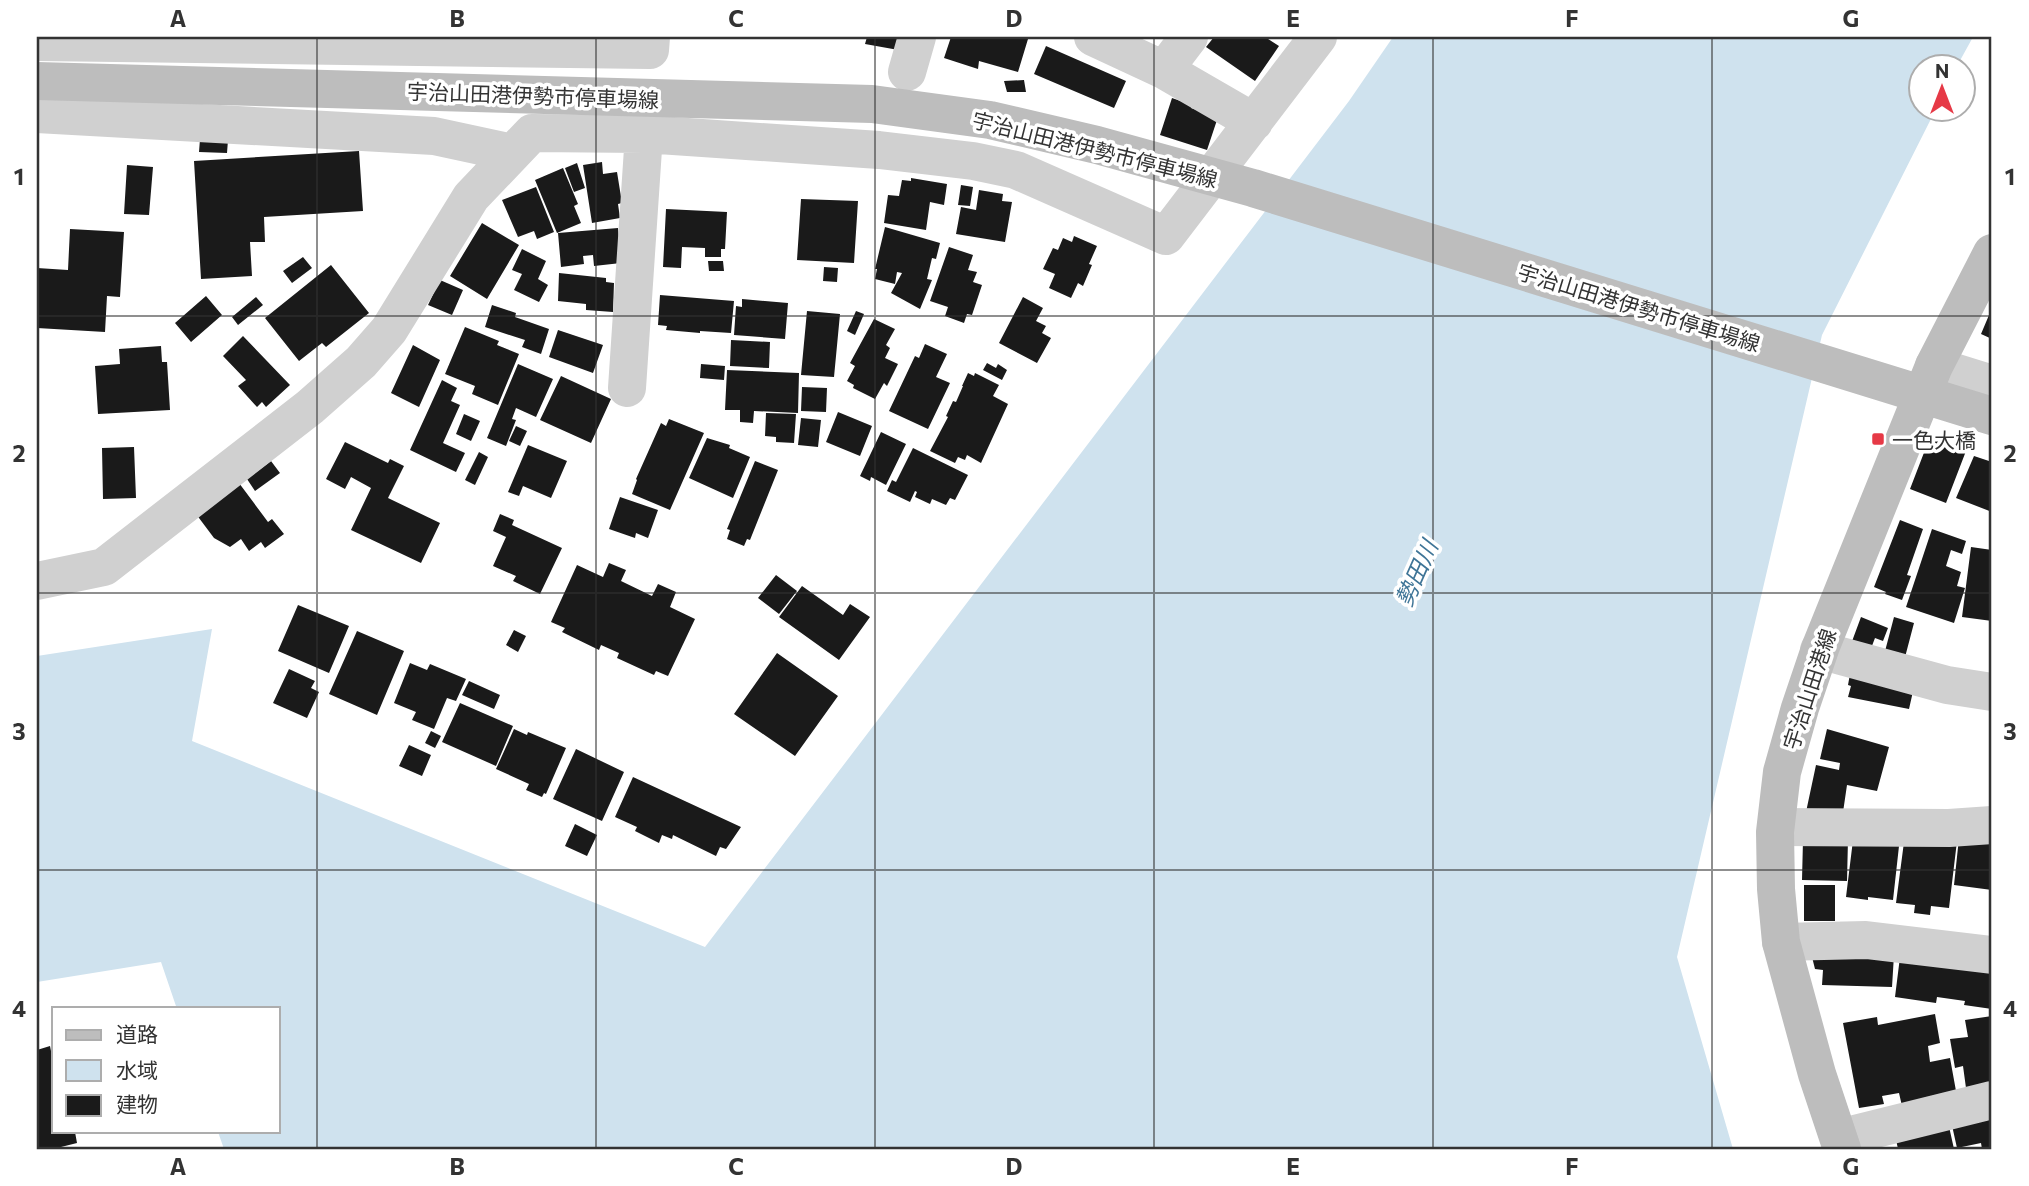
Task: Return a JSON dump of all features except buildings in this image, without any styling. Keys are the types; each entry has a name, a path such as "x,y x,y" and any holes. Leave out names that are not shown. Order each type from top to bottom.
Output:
{"main road":[{"name":"宇治山田港伊勢市停車場線","path":"37,81 872,104 989,120 1097,145 1253,188 1992,416"},
{"name":"宇治山田港線","path":"1840,1144 1817,1074 1781,942 1776,889 1776,827 1782,772 1819,650 1934,366 1992,253"}],"street":[{"path":"37,42 650,50 651,37"},
{"path":"1093,37 1164,70 1254,122"},
{"path":"1164,70 1189,37"},
{"path":"37,581 104,567 310,407 361,362 390,330 471,197 533,133 644,134 879,150 973,161 1016,170 1166,236 1318,37"},
{"path":"37,114 434,136 513,153"},
{"path":"627,388 644,134"},
{"path":"1934,366 1992,384"},
{"path":"1819,650 1947,685 1992,692"},
{"path":"1776,827 1950,828 1992,825"},
{"path":"1781,942 1866,940 1992,955"},
{"path":"1840,1144 1992,1100"}],"water":[{"name":"勢田川","path":"1393,37 1973,37 1965,52 1906,52 1906,122 1929,122 1822,335 1677,957 1733,1149 224,1149 219,1134 280,1134 280,1007 176,1007 161,962 37,982 37,656 212,629 192,741 705,947 1349,101"}],"place":[{"name":"一色大橋","path":"1878,439"}]}
